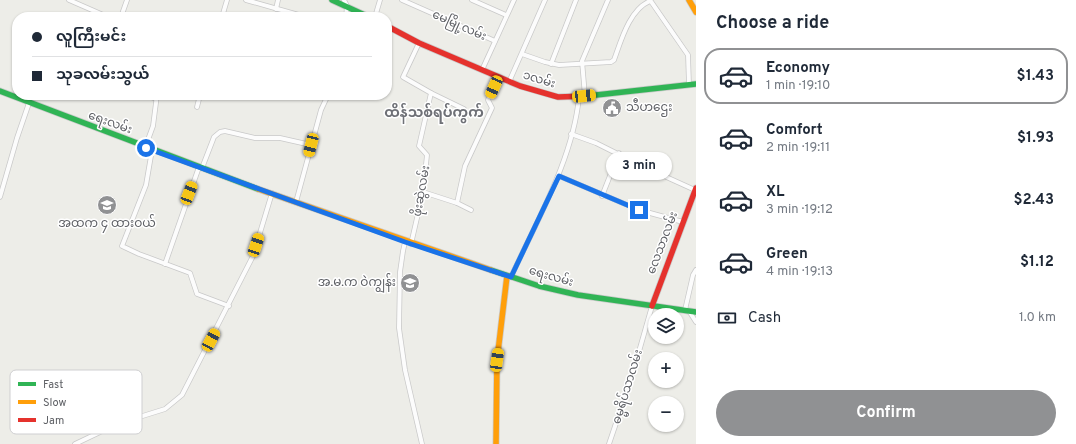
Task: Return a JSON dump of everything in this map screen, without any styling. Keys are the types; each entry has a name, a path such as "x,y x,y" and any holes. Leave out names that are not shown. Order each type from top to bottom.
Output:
{"street":[{"path":"69,0 97,12"},
{"path":"123,12 127,0"},
{"path":"223,12 227,0"},
{"path":"246,0 287,12"},
{"path":"276,9 278,0"},
{"path":"332,0 346,3 361,12"},
{"path":"376,12 380,0"},
{"name":"မေမြို့လမ်း","path":"402,0 495,42"},
{"path":"472,0 506,15"},
{"path":"482,70 514,0"},
{"path":"509,82 544,1 539,0"},
{"path":"551,64 576,0"},
{"path":"496,444 497,360 509,276 559,176 582,96 582,64 585,53 608,0"},
{"path":"689,0 696,12"},
{"path":"522,54 551,64 582,64 614,60 624,32 636,13 650,1 688,55 689,85"},
{"name":"၁လမ်း","path":"392,29 419,43 509,82 558,97 582,96 696,84"},
{"path":"419,43 403,77 431,93 464,108"},
{"path":"457,203 465,166 492,108 488,100 498,77"},
{"name":"ရေးလမ်း","path":"0,92 12,97"},
{"name":"ဖိုးဆွဲလမ်း","path":"422,444 405,370 399,328 400,272 423,192 428,158 426,152 419,146 431,93"},
{"name":"ရေးလမ်း","path":"21,100 146,148 408,243 566,294 696,312"},
{"path":"146,148 153,126 157,100"},
{"path":"197,107 199,100"},
{"path":"296,202 321,110 326,100"},
{"path":"0,197 29,103"},
{"path":"165,264 200,167 214,137 220,132 256,138 280,138 311,145"},
{"path":"572,134 620,153 642,166 696,189"},
{"path":"152,150 146,185 122,246 190,273 197,294 229,306"},
{"path":"602,196 620,153"},
{"path":"559,176 602,196 639,210 683,222"},
{"name":"လေသာလမ်း","path":"652,306 696,189"},
{"path":"423,192 457,203 471,210"},
{"path":"142,416 165,409 182,395 192,378 253,256 272,193"},
{"path":"696,270 693,275 687,311 696,322"},
{"name":"ဓမ္မရိပ်သာလမ်း","path":"609,444 632,376 652,306"},
{"path":"74,444 96,434"}],"traffic: fast":[{"path":"332,0 358,12"},
{"path":"587,96 696,84"},
{"path":"0,91 12,96"},
{"path":"24,100 258,189"},
{"path":"491,270 539,286 578,295 696,312"}],"traffic: slow":[{"path":"689,0 696,12"},
{"path":"258,189 491,270"},
{"path":"496,444 497,360 507,276"}],"traffic: jam":[{"path":"392,29 419,43 520,86 558,97 587,96"},
{"path":"652,306 696,188"}],"place":[{"name":"သီဟဌေး","path":"612,108"},
{"name":"အထက ၄ ထားဝယ်","path":"107,205"},
{"name":"အ.မ.က ဝဲကျွန်း","path":"410,283"}],"district":[{"name":"ထိန်သစ်ရပ်ကွက်","path":"434,113"}],"route":[{"path":"146,148 348,222 511,277 559,176 602,196 639,210"}]}
